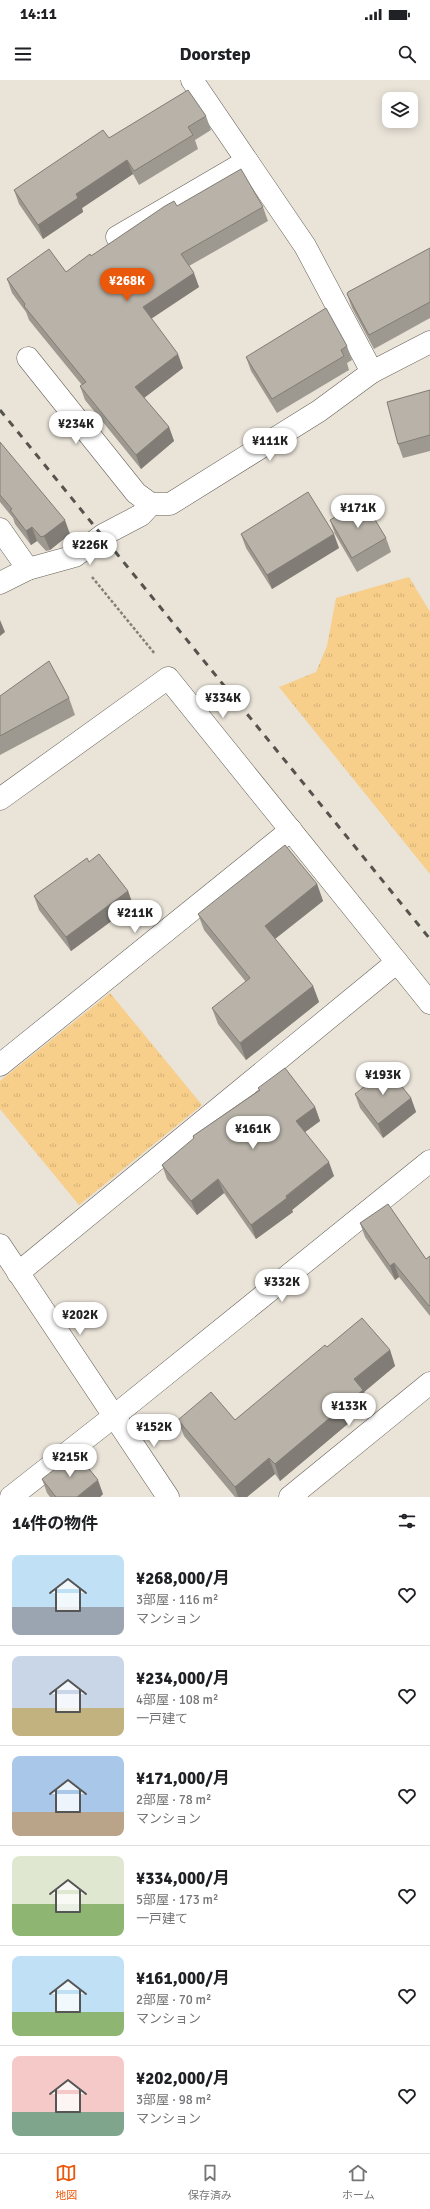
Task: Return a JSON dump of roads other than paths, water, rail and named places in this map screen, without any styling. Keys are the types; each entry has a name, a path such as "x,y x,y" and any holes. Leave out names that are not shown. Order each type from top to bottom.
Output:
{"street":[{"path":"192,80 305,246 372,372"},
{"path":"118,237 246,161"},
{"path":"28,358 136,493 151,504 170,504 320,411 372,372 430,342"},
{"path":"0,583 28,569 75,556 103,535 141,515 151,504"},
{"path":"0,529 28,569"},
{"path":"0,799 168,678 430,1003"},
{"path":"0,1065 291,830"},
{"path":"18,1273 397,962"},
{"path":"11,1497 113,1418 430,1162"},
{"path":"0,1245 113,1418 168,1497"},
{"path":"290,1497 430,1383"}],"railway":[{"path":"0,410 430,939"}]}
